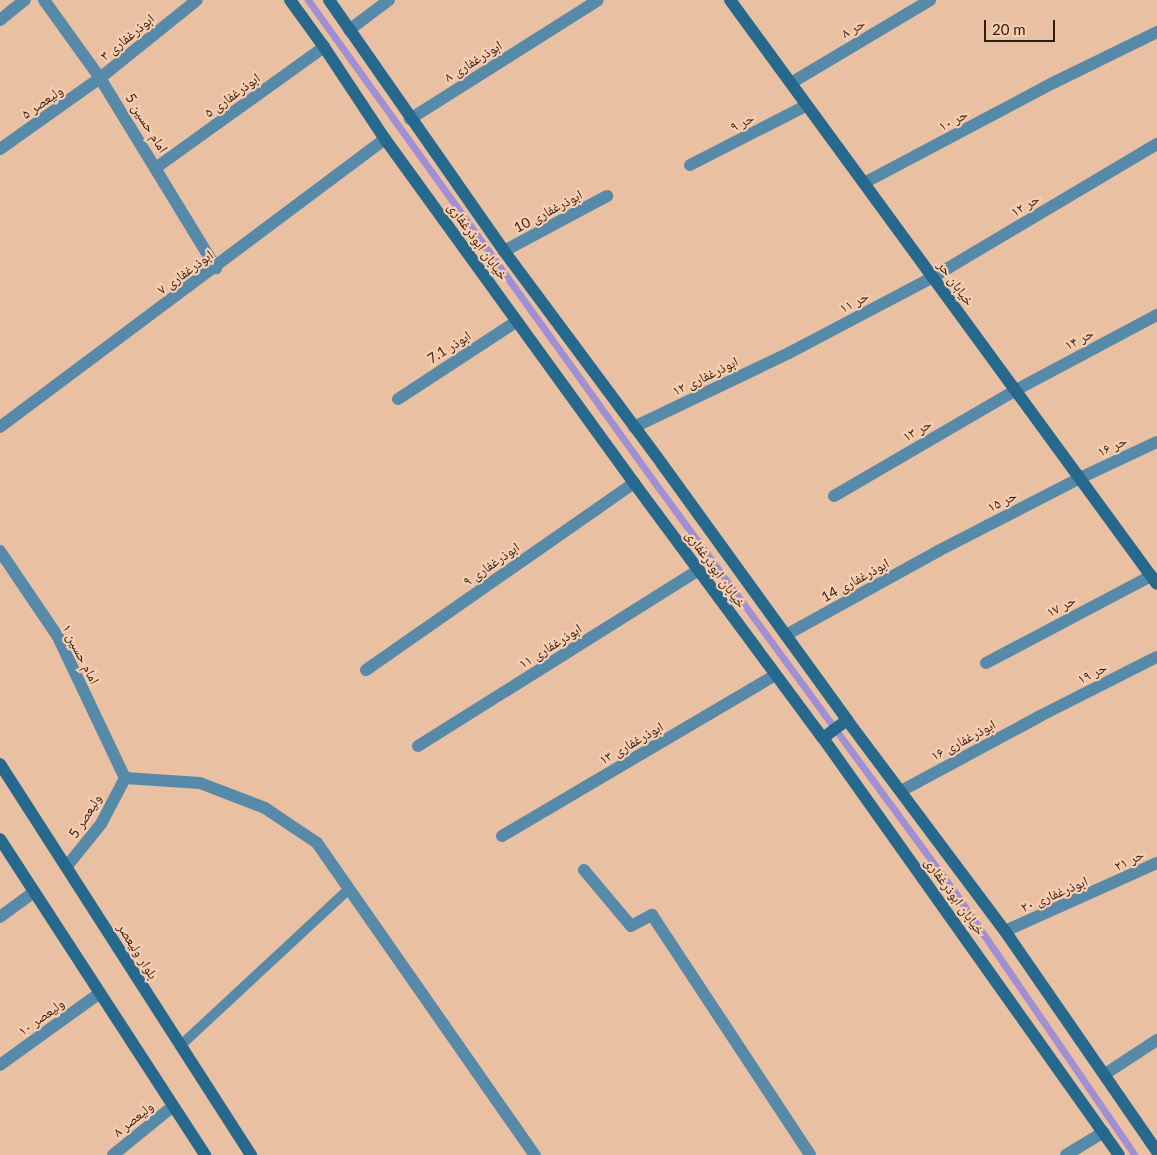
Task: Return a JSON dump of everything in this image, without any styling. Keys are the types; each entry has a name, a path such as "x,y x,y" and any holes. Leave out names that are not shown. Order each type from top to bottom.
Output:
{"street":[{"path":"0,20 25,0"},
{"name":"امام حسین 5","path":"44,0 100,78 157,167 216,268"},
{"name":"ابوذرغفاری ۳","path":"100,78 197,0"},
{"name":"خیابان ابوذرغفاری","path":"290,0 324,47 385,139 517,321 776,675 825,737 1119,1155"},
{"name":"خیابان ابوذرغفاری","path":"329,0 410,119 504,251 786,635 846,721 901,791 1005,931 1157,1151"},
{"path":"349,30 389,0"},
{"name":"ابوذرغفاری ۸","path":"410,119 598,0"},
{"name":"خیابان حر","path":"730,0 1154,580"},
{"name":"حر ۸","path":"791,83 930,0"},
{"name":"حر ۱۰","path":"864,183 1055,82 1157,32"},
{"name":"ابوذرغفاری ۵","path":"157,167 324,47"},
{"name":"ولیعصر ۵","path":"0,149 100,78"},
{"name":"حر ۹","path":"690,164 808,106"},
{"name":"ابوذرغفاری ۷","path":"0,427 216,268 385,139"},
{"name":"حر ۱۲","path":"933,277 1157,144"},
{"name":"ابوذرغفاری 10","path":"504,251 606,196"},
{"name":"حر ۱۱","path":"789,353 933,277"},
{"name":"حر ۱۴","path":"1016,390 1157,315"},
{"name":"ابوذر 7.1","path":"398,399 517,321"},
{"name":"ابوذرغفاری ۱۲","path":"634,427 789,353"},
{"name":"حر ۱۳","path":"834,496 1016,390"},
{"name":"حر ۱۶","path":"1080,478 1157,442"},
{"name":"حر ۱۵","path":"938,551 1080,478"},
{"name":"ابوذرغفاری ۹","path":"366,670 634,482"},
{"name":"امام حسین ۱","path":"0,551 58,637 125,778"},
{"name":"ابوذرغفاری 14","path":"786,635 938,551"},
{"name":"ابوذرغفاری ۱۱","path":"418,746 699,570"},
{"name":"حر ۱۷","path":"986,663 1154,580"},
{"name":"حر ۱۹","path":"1040,716 1157,657"},
{"name":"ابوذرغفاری ۱۳","path":"502,836 776,675"},
{"name":"ابوذرغفاری ۱۶","path":"901,791 1040,716"},
{"path":"825,737 846,721"},
{"name":"بلوار ولیعصر","path":"0,764 251,1155"},
{"path":"125,778 200,783 265,808 317,843 534,1155"},
{"name":"ولیعصر 5","path":"67,866 101,824 125,778"},
{"path":"0,839 205,1155"},
{"name":"حر ۲۱","path":"1114,884 1157,863"},
{"path":"584,870 631,926 652,915 810,1155"},
{"name":"ابوذرغفاری ۲۰","path":"1005,931 1114,884"},
{"path":"0,917 34,892"},
{"name":"ولیعصر ۱۰","path":"0,1065 100,993"},
{"path":"1105,1074 1157,1040"},
{"name":"ولیعصر ۸","path":"112,1155 173,1106"},
{"path":"1066,1155 1104,1132"}],"lane":[{"path":"180,1046 349,889"}],"waterway":[{"path":"308,0 658,487 956,894 1135,1155"}]}
